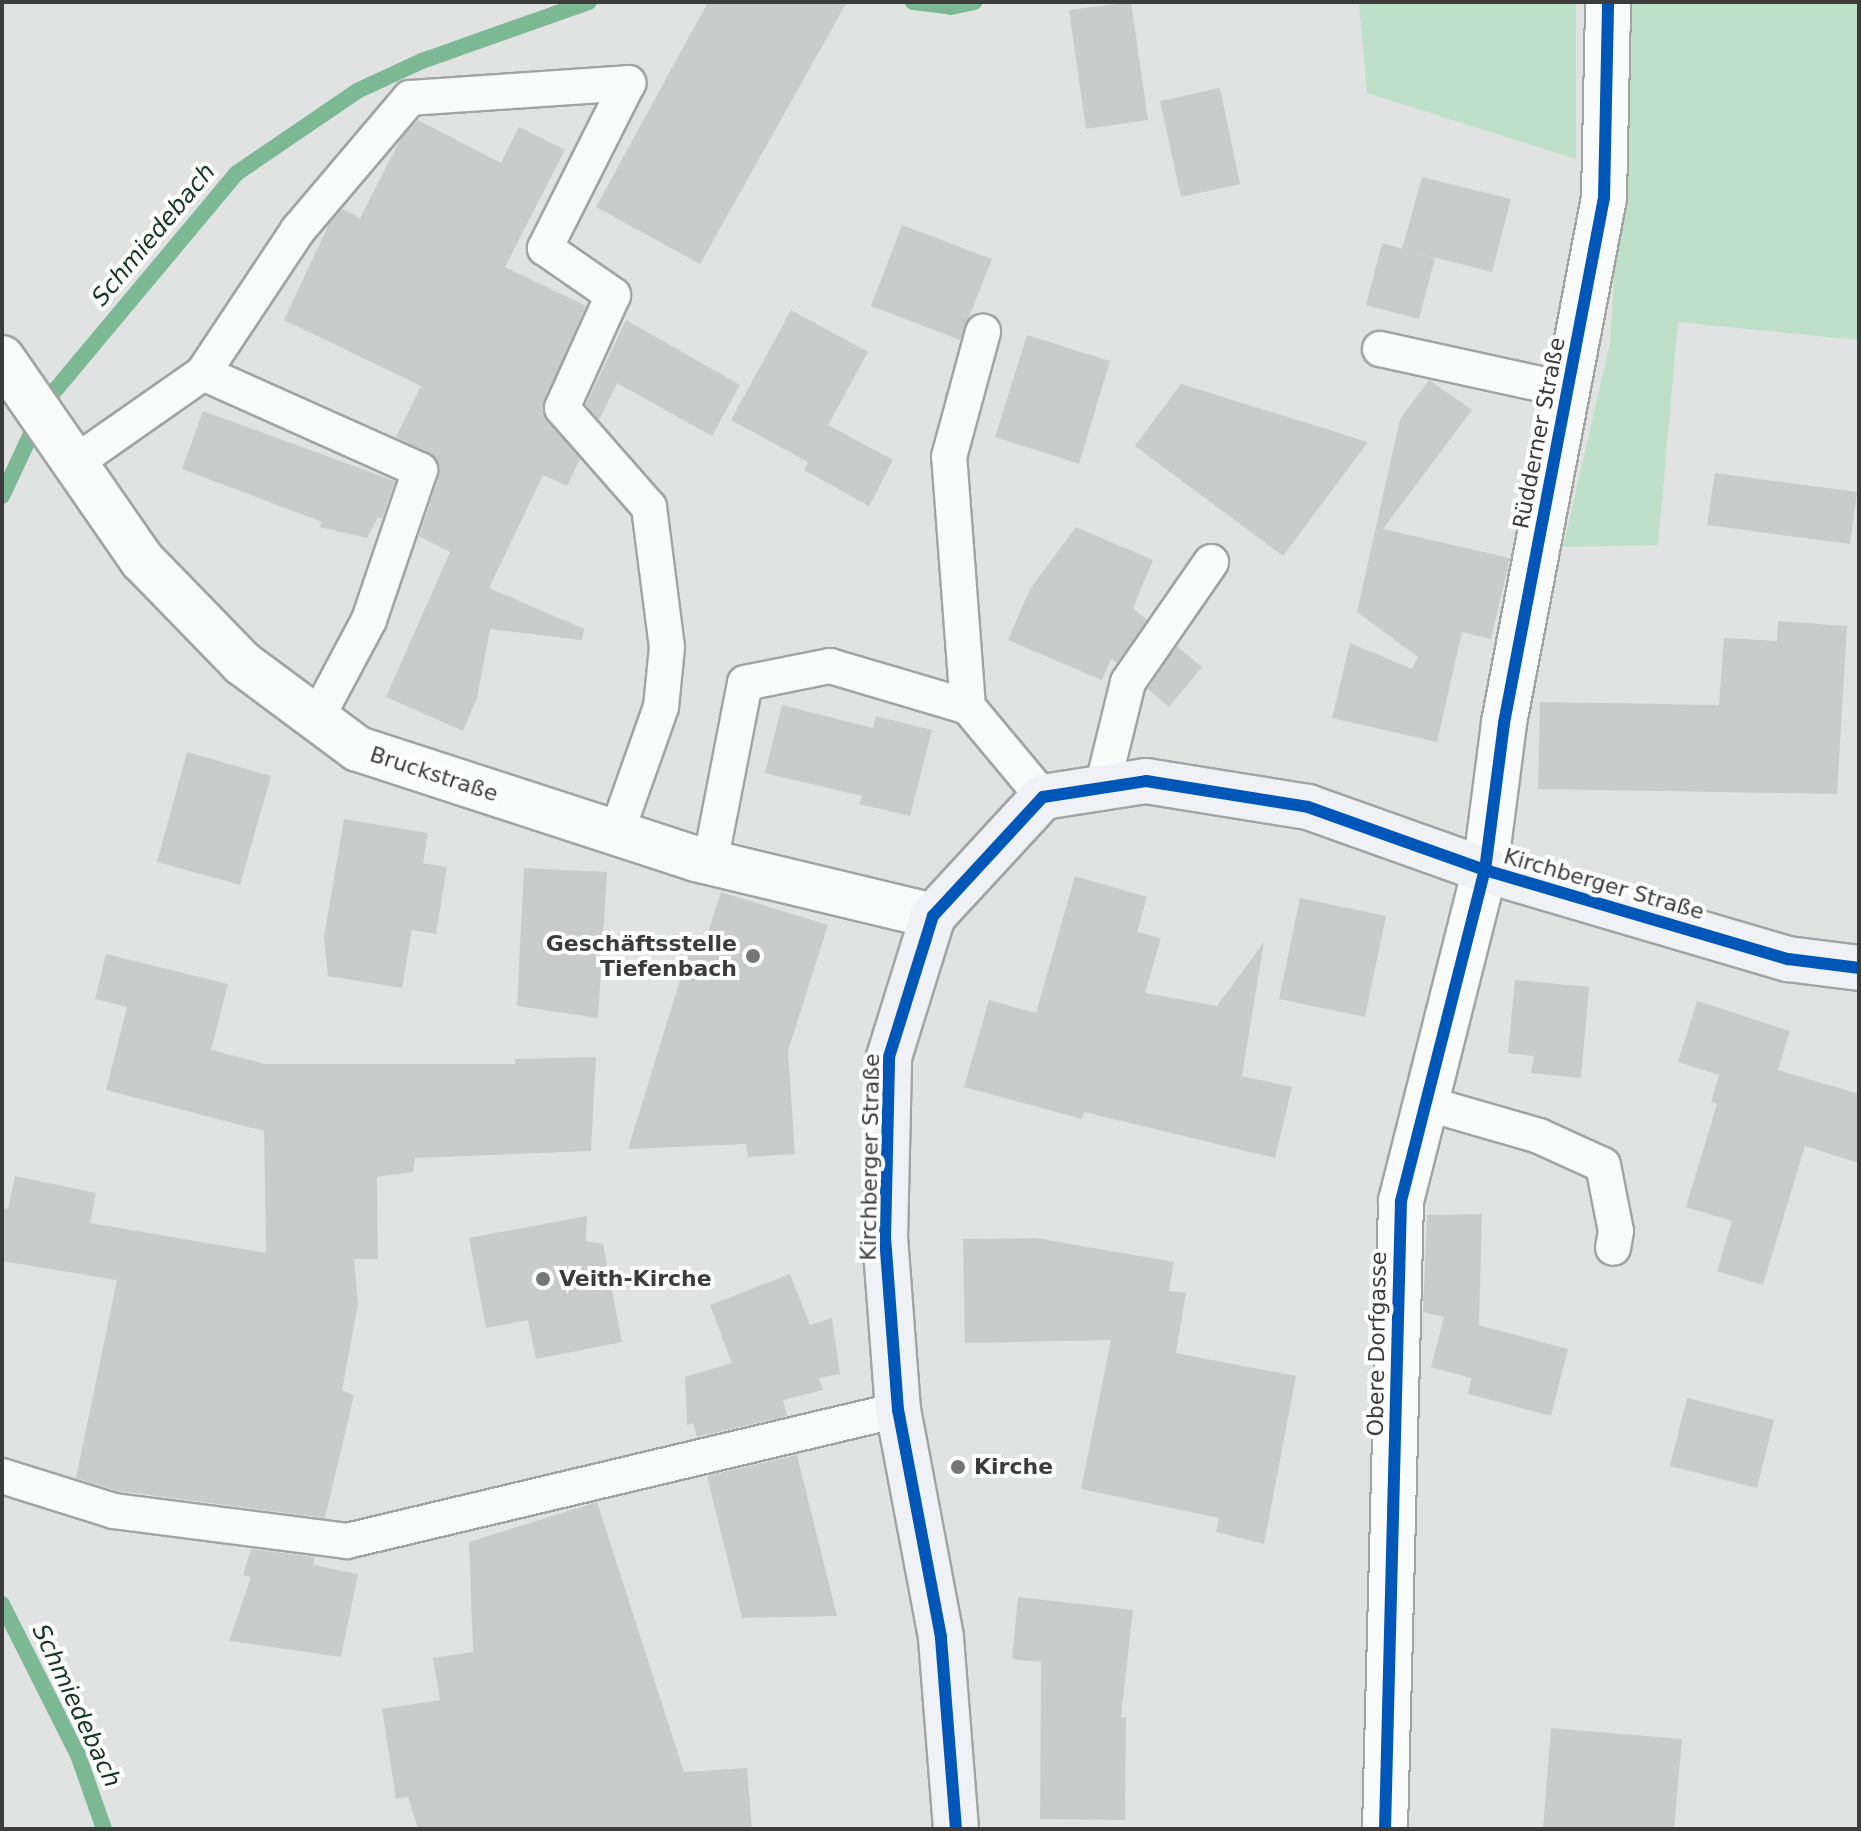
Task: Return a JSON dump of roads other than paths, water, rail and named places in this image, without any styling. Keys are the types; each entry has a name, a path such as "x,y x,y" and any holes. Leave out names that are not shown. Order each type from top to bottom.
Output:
{"main road":[{"name":"Kirchberger Straße","path":"956,1829 941,1637 898,1410 885,1239 889,1057 933,916 1043,797 1146,781 1308,807 1485,870 1788,959 1859,968"}],"street":[{"name":"Rüdderner Straße","path":"1485,870 1504,723 1604,198 1608,2"},
{"name":"Bruckstraße","path":"2,358 142,560 242,663 358,749 710,863 933,916"},
{"name":"Obere Dorfgasse","path":"1385,1829 1401,1201 1485,870"}],"lane":[{"path":"72,456 203,373 298,230 410,98 628,83 545,248 613,295 562,408 649,507 667,647 661,707 616,834"},
{"path":"968,707 949,457 983,332"},
{"path":"1380,349 1568,390"},
{"path":"203,373 420,470 369,620 317,718"},
{"path":"1102,788 1128,682 1211,562"},
{"path":"710,863 745,683 830,666 968,707 1043,797"},
{"path":"1425,1103 1539,1136 1603,1165 1616,1231 1613,1248"},
{"path":"2,1476 114,1511 347,1541 898,1410"}],"waterway":[{"name":"Schmiedebach","path":"2,496 47,400 237,173 357,91 422,61 589,2"},
{"path":"913,2 951,7 974,2"},
{"name":"Schmiedebach","path":"2,1604 78,1755 104,1829"}],"place":[{"name":"Geschäftsstelle Tiefenbach","path":"753,956"},
{"name":"Veith-Kirche","path":"543,1279"},
{"name":"Kirche","path":"958,1467"}]}
